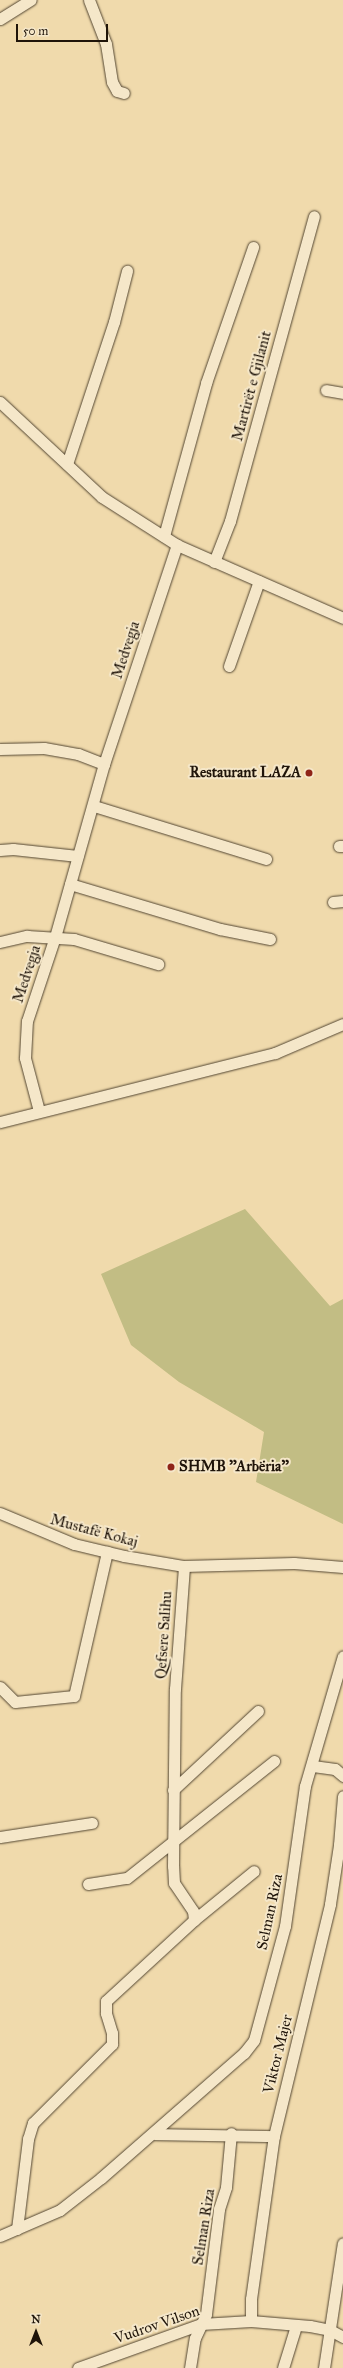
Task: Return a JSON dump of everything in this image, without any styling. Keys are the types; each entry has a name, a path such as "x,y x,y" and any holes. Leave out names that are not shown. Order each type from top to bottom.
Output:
{"street":[{"path":"0,19 31,0"},
{"path":"89,0 106,44 112,82 117,91 124,93"},
{"name":"Martirët e Gjilanit","path":"214,562 230,520 314,216"},
{"path":"164,536 206,383 253,247"},
{"path":"67,464 114,322 127,271"},
{"path":"326,390 343,393"},
{"path":"0,402 102,497 177,545 343,618"},
{"name":"Medvegja","path":"38,1111 25,1058 27,1021 55,937 94,806 104,764 177,545"},
{"path":"228,666 259,581"},
{"path":"0,749 44,748 78,754 104,764"},
{"path":"94,806 266,859"},
{"path":"0,850 13,849 78,856"},
{"path":"70,884 220,929 270,939"},
{"name":"Medvegja","path":"0,942 28,936 74,939 158,964"},
{"path":"0,1122 38,1111 275,1053 343,1024"},
{"name":"Mustafë Kokaj","path":"0,1513 62,1539 107,1552 184,1566"},
{"path":"0,1687 15,1702 74,1696 107,1552"},
{"path":"184,1566 294,1563 343,1567"},
{"name":"Qefsere Salihu","path":"184,1566 175,1689 173,1866 174,1883 193,1910 194,1920"},
{"name":"Selman Riza","path":"0,2236 60,2210 155,2134 244,2053 254,2040 285,1926 300,1813 343,1656"},
{"path":"173,1790 258,1711"},
{"path":"88,1884 127,1878 274,1761"},
{"path":"313,1766 335,1769 343,1776"},
{"name":"Viktor Majer","path":"251,2321 251,2299 274,2136 330,1904 339,1845 343,1796"},
{"path":"0,1837 92,1823"},
{"path":"17,2229 28,2139 33,2123 112,2044 112,2033 106,2013 106,2001 194,1920 254,1871"},
{"path":"155,2134 231,2133 274,2136"},
{"name":"Selman Riza","path":"190,2368 195,2338 206,2314 231,2133"},
{"path":"324,2368 343,2245"},
{"name":"Vudrov Vilson","path":"78,2368 201,2324 251,2321 330,2330"},
{"path":"283,2368 296,2326"},
{"path":"330,2330 343,2337"}],"shaded area":[{"path":"245,1209 330,1306 343,1299 343,1524 256,1482 264,1432 179,1382 131,1345 101,1274"}],"place":[{"name":"Restaurant LAZA","path":"309,773"},
{"name":"SHMB ''Arbëria''","path":"171,1467"}]}
